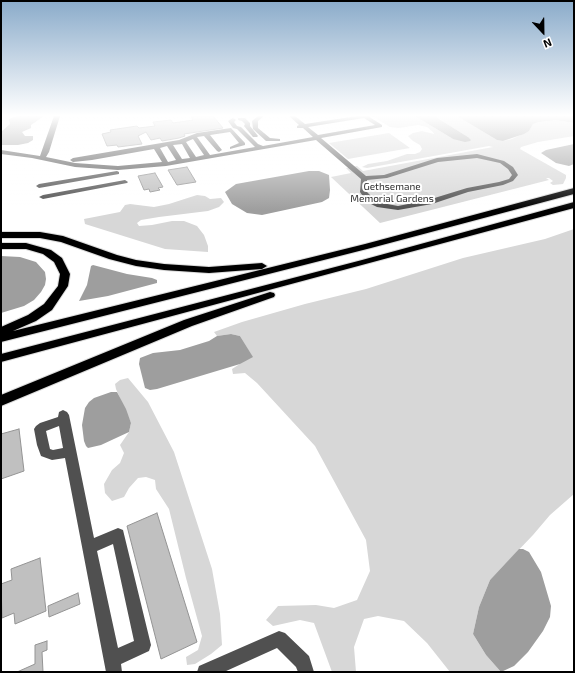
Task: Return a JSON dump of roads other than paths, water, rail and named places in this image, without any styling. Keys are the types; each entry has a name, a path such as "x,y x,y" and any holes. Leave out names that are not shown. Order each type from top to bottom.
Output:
{"highway":[{"path":"1,338 368,246 574,191"},
{"path":"1,358 366,262 574,205"},
{"path":"1,234 24,234 62,238 113,257 136,263 201,270 251,268 286,263 336,250 368,246"},
{"path":"1,246 26,246 47,252 58,260 65,274 63,286 48,307 32,318 1,331"},
{"path":"1,400 188,324 366,262"}],"street":[{"path":"42,158 48,147"},
{"path":"39,186 122,170 145,157 155,147"},
{"path":"157,147 166,164"},
{"path":"171,147 180,161"},
{"path":"187,147 194,159"},
{"path":"202,147 208,156"},
{"path":"217,147 221,152"},
{"path":"49,159 76,160 145,157 166,164 208,156 238,147"},
{"path":"221,152 252,147"},
{"path":"327,147 364,178 386,177 437,160 476,156 502,162 511,168 515,175 511,180 501,184 467,190 430,202 398,208 380,205 370,200 364,192 364,178"},
{"path":"1,152 49,159 75,165 122,170"},
{"path":"1,155 11,154"},
{"path":"89,171 36,180 43,199 125,183 122,170"},
{"path":"70,452 52,455 45,452 40,429 64,418 70,452 113,666 143,645 118,536 89,546"},
{"path":"205,672 279,639 303,662 306,672"}],"park label":[{"name":"Gethsemane Memorial Gardens","path":"392,192"}]}
